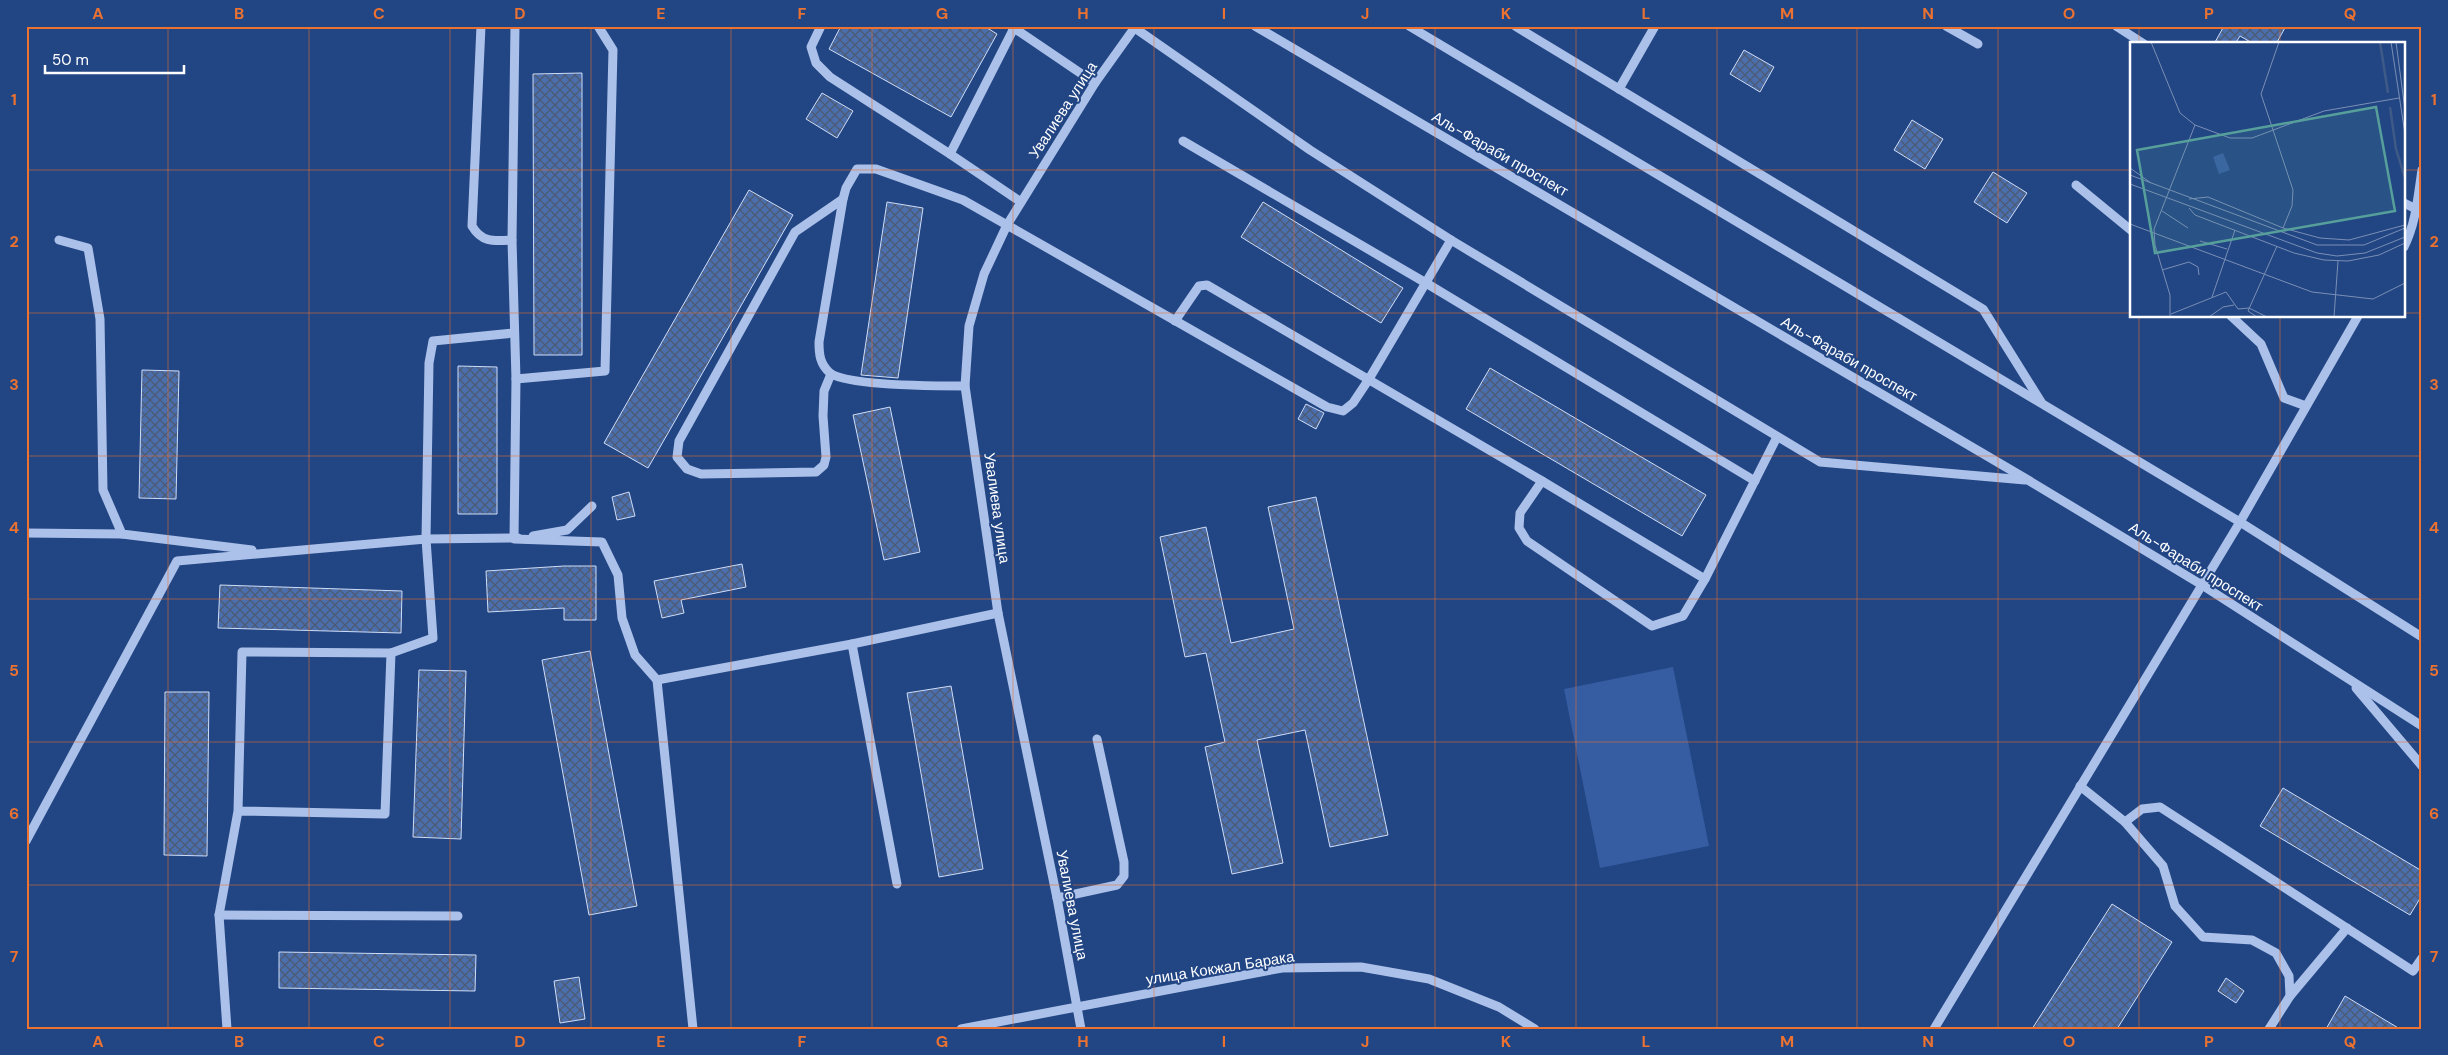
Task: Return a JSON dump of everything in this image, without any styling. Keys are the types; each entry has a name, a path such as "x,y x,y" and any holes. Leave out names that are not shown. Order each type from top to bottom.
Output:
{"street":[{"path":"481,26 472,226 478,236 487,241 512,240"},
{"path":"514,539 516,379 512,240 516,26"},
{"path":"516,379 605,371 613,50 598,26"},
{"path":"821,26 811,47 816,63 830,78 950,154 1021,202"},
{"name":"Аль-Фараби проспект","path":"1255,26 2028,480 2202,585 2422,726"},
{"path":"1409,26 2240,522 2422,637"},
{"path":"1515,26 1983,309 2042,404"},
{"path":"1619,89 1655,26"},
{"path":"1946,26 1978,44"},
{"path":"2116,26 2141,42"},
{"path":"950,154 1012,27 1095,83"},
{"path":"1133,27 1310,150 1451,240 1820,462 2028,480"},
{"name":"Увалиева улица","path":"1081,1029 1058,898 998,613 965,386 969,326 984,274 1006,225 1095,83 1133,27"},
{"path":"1183,141 1426,282 1755,481"},
{"path":"965,386 918,386 846,378 831,374 819,360 819,342 843,199 846,188 857,170 876,169 963,200 1327,407 1343,411 1353,403 1369,379 1451,240"},
{"path":"2406,243 2419,211 2422,170"},
{"path":"2076,185 2130,229"},
{"path":"831,374 824,391 823,416 826,457 824,465 816,472 701,474 687,469 676,457 678,441 795,232 843,199"},
{"path":"2406,204 2419,211"},
{"path":"59,240 88,248 100,319 103,490 122,534"},
{"path":"1175,321 1198,286 1207,285 1542,481 1705,579"},
{"path":"2233,318 2261,344 2284,398 2306,406"},
{"path":"1934,1029 2240,522 2357,318"},
{"path":"227,1029 220,915 238,811 242,652 391,653 433,638 426,539 429,363 433,341 514,333"},
{"path":"1542,481 1520,513 1518,528 1527,541 1652,626 1682,616 1705,579 1777,437"},
{"path":"514,539 567,530 592,506"},
{"path":"26,533 122,534 270,553"},
{"path":"26,841 177,561 426,539 602,542 618,575 622,618 635,655 657,680 692,1029"},
{"path":"657,680 852,644 998,613"},
{"path":"852,644 897,884"},
{"path":"238,811 385,814 391,653"},
{"path":"2351,682 2422,766"},
{"path":"1058,898 1117,884 1124,876 1124,862 1097,739"},
{"path":"2080,786 2125,822 2163,866 2175,906 2202,937 2252,940 2276,953 2289,976 2290,996"},
{"path":"2125,822 2142,809 2160,807 2422,977"},
{"path":"220,915 458,916"},
{"path":"2269,1029 2290,996 2347,928"},
{"path":"2414,971 2422,958"},
{"name":"улица Кокжал Барака","path":"961,1029 1282,968 1361,967 1429,979 1499,1006 1534,1029"}],"shaded area":[{"path":"1673,667 1709,846 1600,868 1564,689"}],"building":[{"path":"841,26 984,26 997,34 951,117 829,49"},
{"path":"2224,26 2286,26 2277,42 2250,42 2240,36 2236,42 2215,42"},
{"path":"1744,50 1774,67 1760,92 1730,74"},
{"path":"582,73 582,355 534,355 533,74"},
{"path":"822,93 853,111 837,138 806,119"},
{"path":"1912,120 1943,139 1925,169 1894,150"},
{"path":"1993,172 2027,193 2007,223 1974,202"},
{"path":"749,190 793,215 648,468 604,443"},
{"path":"887,202 923,208 898,378 861,375"},
{"path":"1263,202 1403,288 1381,323 1241,237"},
{"path":"458,366 497,367 497,514 458,514"},
{"path":"1490,368 1706,495 1682,536 1466,409"},
{"path":"142,370 179,371 176,499 139,498"},
{"path":"1306,404 1324,413 1316,429 1298,419"},
{"path":"890,407 920,552 884,560 853,415"},
{"path":"629,492 635,516 617,520 612,497"},
{"path":"1316,497 1388,835 1330,847 1305,730 1257,740 1283,863 1232,874 1205,747 1225,742 1206,653 1185,657 1160,537 1206,527 1231,643 1294,629 1268,507"},
{"path":"742,564 746,587 681,600 684,613 662,618 654,581"},
{"path":"596,566 596,620 564,620 564,608 488,612 486,571"},
{"path":"220,585 402,591 401,633 218,628"},
{"path":"590,651 637,906 589,915 542,660"},
{"path":"419,670 466,671 461,839 413,837"},
{"path":"951,686 983,869 939,877 907,693"},
{"path":"165,692 209,692 207,856 164,855"},
{"path":"2283,788 2422,871 2422,895 2410,915 2260,826"},
{"path":"2112,904 2172,942 2117,1029 2032,1029"},
{"path":"279,952 476,955 475,991 279,988"},
{"path":"579,977 585,1019 560,1023 554,981"},
{"path":"2226,978 2244,991 2236,1003 2218,991"},
{"path":"2345,996 2400,1029 2326,1029"}]}
